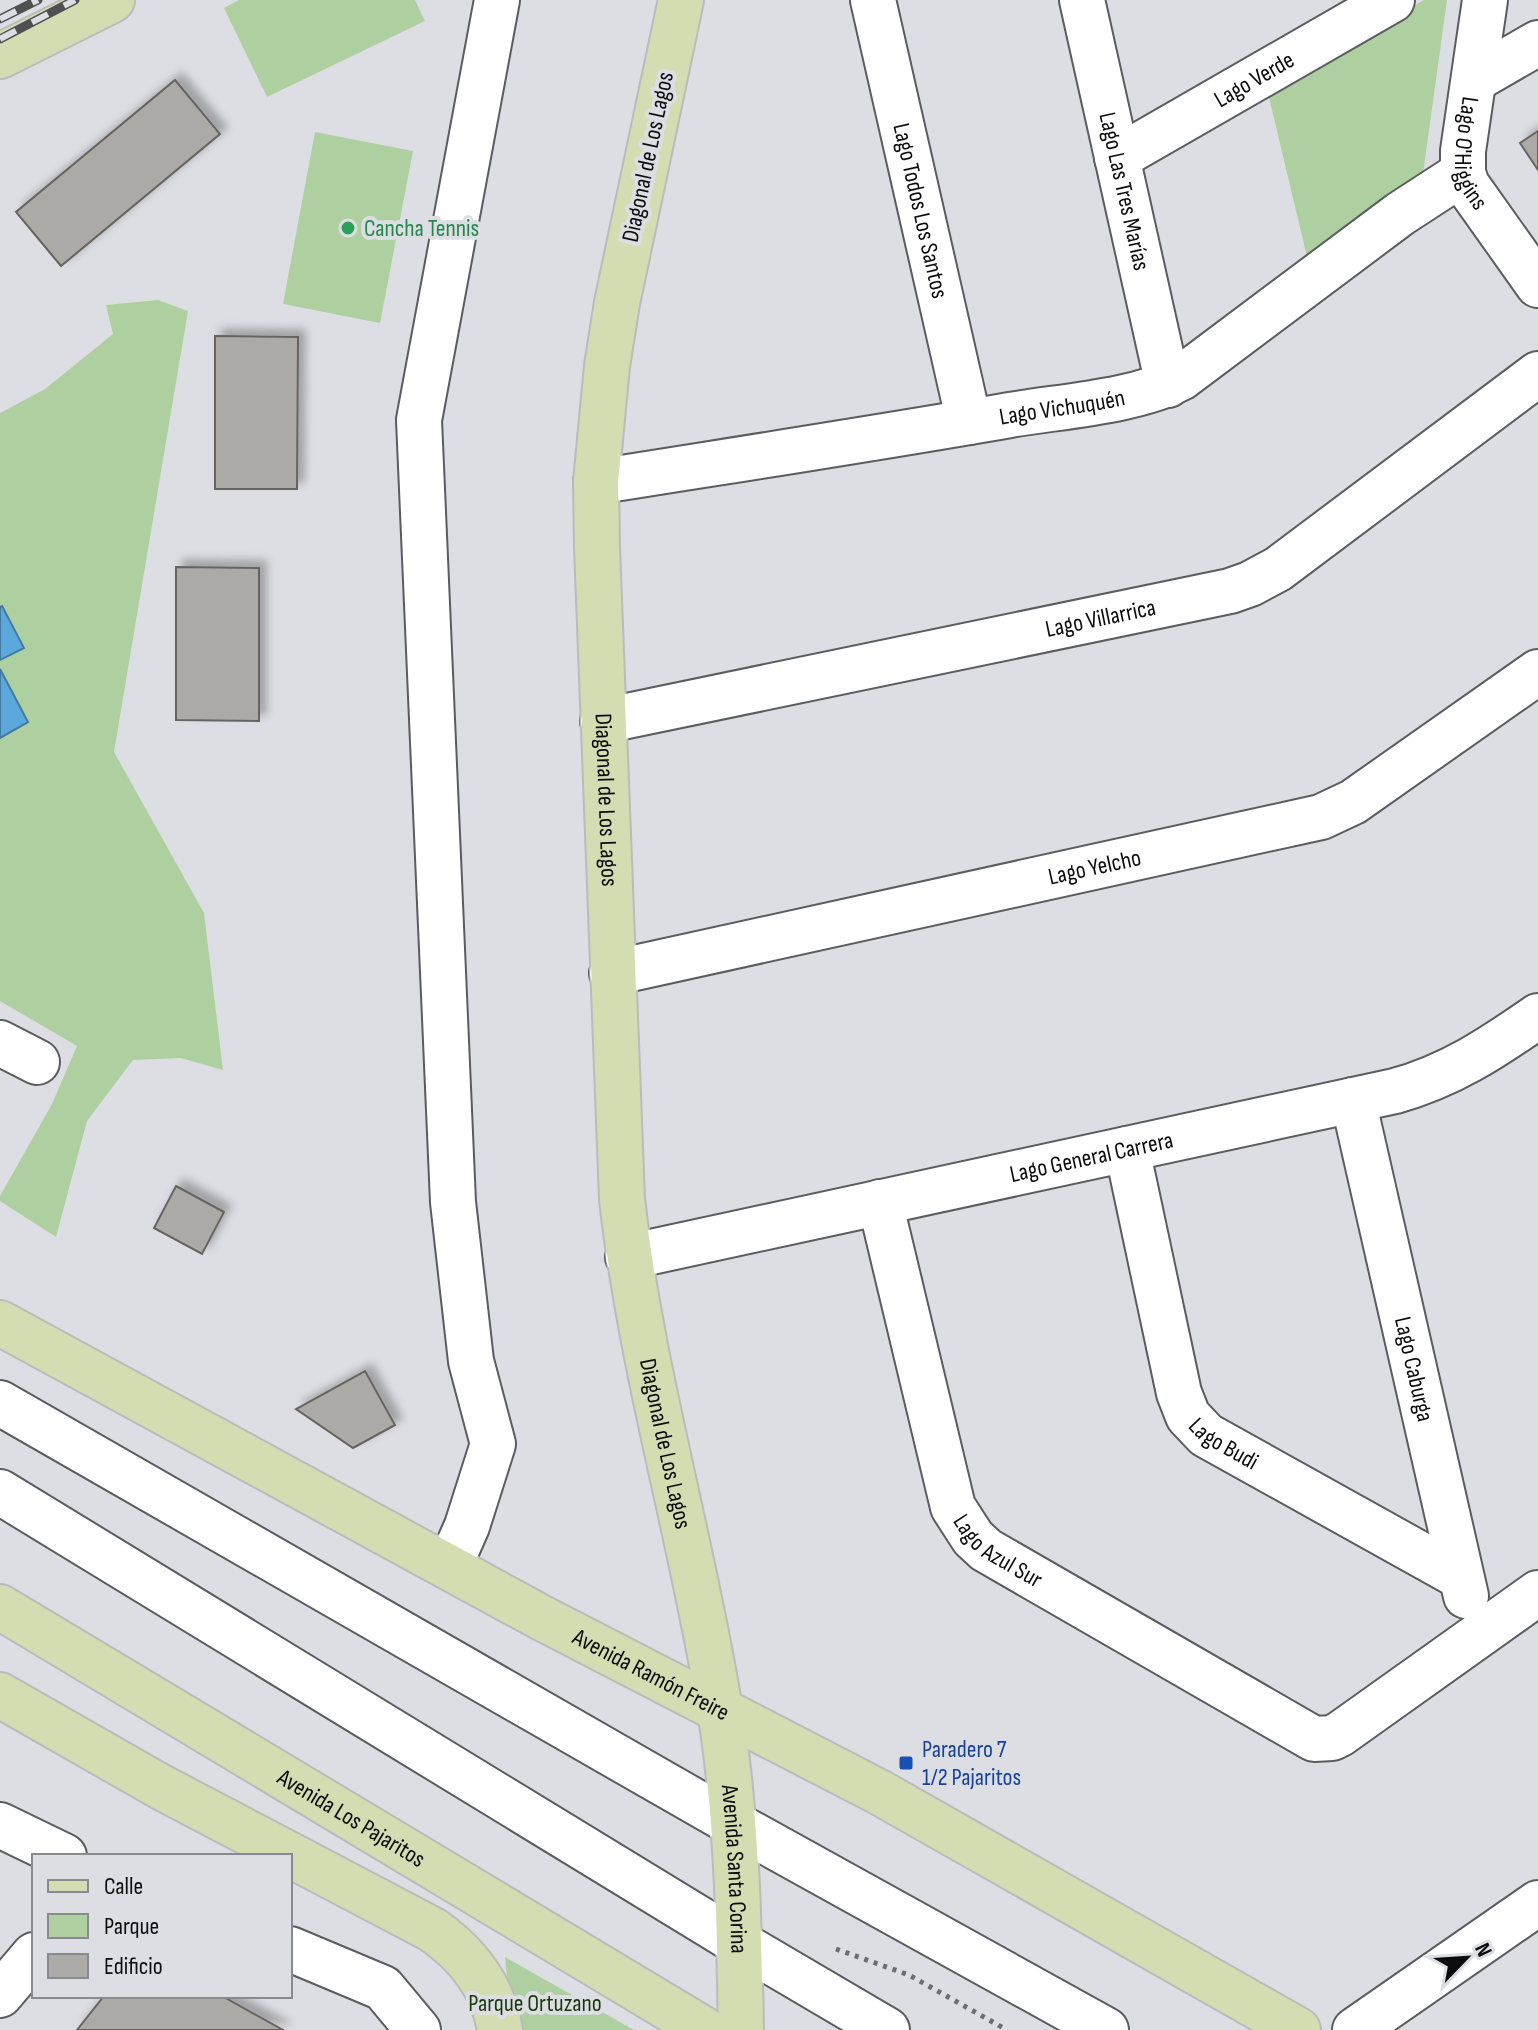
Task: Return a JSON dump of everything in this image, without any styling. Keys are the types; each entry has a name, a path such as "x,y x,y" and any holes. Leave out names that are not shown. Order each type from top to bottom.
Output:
{"main road":[{"path":"0,56 112,0"},
{"name":"Diagonal de Los Lagos","path":"681,0 617,303 602,409 596,482 618,1141 628,1257 720,1708"},
{"name":"Avenida Ramón Freire","path":"0,1323 542,1618 720,1708 997,1857 1298,2030"},
{"path":"627,1660 652,1656 681,1641 693,1623 700,1600"},
{"name":"Avenida Los Pajaritos","path":"0,1607 705,2030"},
{"path":"0,1695 161,1787 288,1854"},
{"name":"Avenida Santa Corina","path":"720,1708 734,1824 741,2030"},
{"path":"292,1856 433,1930 464,1955 494,2010"}],"street":[{"path":"449,1567 467,1526 493,1444 471,1361 453,1202 419,420 497,0"},
{"name":"Lago Todos Los Santos","path":"873,0 969,422"},
{"name":"Lago Las Tres Marías","path":"1082,0 1168,385"},
{"name":"Lago Verde","path":"1117,158 1392,0"},
{"name":"Lago O'Higgins","path":"1485,0 1463,151 1463,173 1474,195 1538,285"},
{"path":"1474,80 1538,43"},
{"name":"Lago Vichuquén","path":"596,482 969,422 1168,385 1400,214 1463,173"},
{"name":"Lago Villarrica","path":"603,721 1209,596 1250,584 1278,569 1538,374"},
{"name":"Lago Yelcho","path":"612,973 1321,817 1353,802 1538,672"},
{"name":"Lago General Carrera","path":"628,1257 1422,1084 1471,1061 1538,1016"},
{"name":"Lago Caburga","path":"1353,1100 1476,1637"},
{"name":"Lago Budi","path":"1127,1149 1179,1393 1188,1416 1206,1435 1461,1577"},
{"name":"Lago Azul Sur","path":"880,1202 953,1507 973,1538 986,1550 1306,1737 1323,1740 1340,1734 1476,1637"},
{"path":"0,1403 734,1824 1106,2030"},
{"path":"0,1492 887,2030"},
{"path":"1476,1637 1538,1593"},
{"path":"0,1825 60,1854"},
{"path":"1355,2030 1538,1903"},
{"path":"292,1950 383,1988 418,2030"},
{"path":"0,1995 32,1957"}],"path":[{"path":"833,1947 918,1979 1007,2030"}],"green space":[{"path":"239,0 415,0 425,21 267,97 224,8"},
{"path":"1424,0 1447,0 1422,181 1308,261 1267,89"},
{"name":"Cancha Tennis","path":"315,132 413,151 380,323 283,304"},
{"path":"158,300 188,311 114,752 204,913 223,1070 181,1058 133,1060 87,1121 56,1237 0,1201 52,1104 77,1046 0,1001 0,413 45,389 113,334 106,305"},
{"name":"Parque Ortuzano","path":"505,1957 634,2030 512,2030"}],"water":[{"path":"0,607 24,648 0,660"},
{"path":"0,669 28,722 0,738"}],"building":[{"path":"175,80 220,134 61,266 16,212"},
{"path":"1538,131 1538,170 1520,143"},
{"path":"215,336 298,337 297,489 215,489"},
{"path":"176,567 259,568 259,721 176,720"},
{"path":"176,1186 224,1212 202,1254 154,1228"},
{"path":"365,1371 395,1425 353,1448 296,1409"},
{"path":"102,1998 226,1998 283,2030 77,2030"}],"railway":[{"path":"0,19 38,0"},
{"path":"0,39 75,0"}],"place":[{"name":"Cancha Tennis","path":"348,228"},
{"name":"Paradero 7 1/2 Pajaritos","path":"906,1763"}]}
